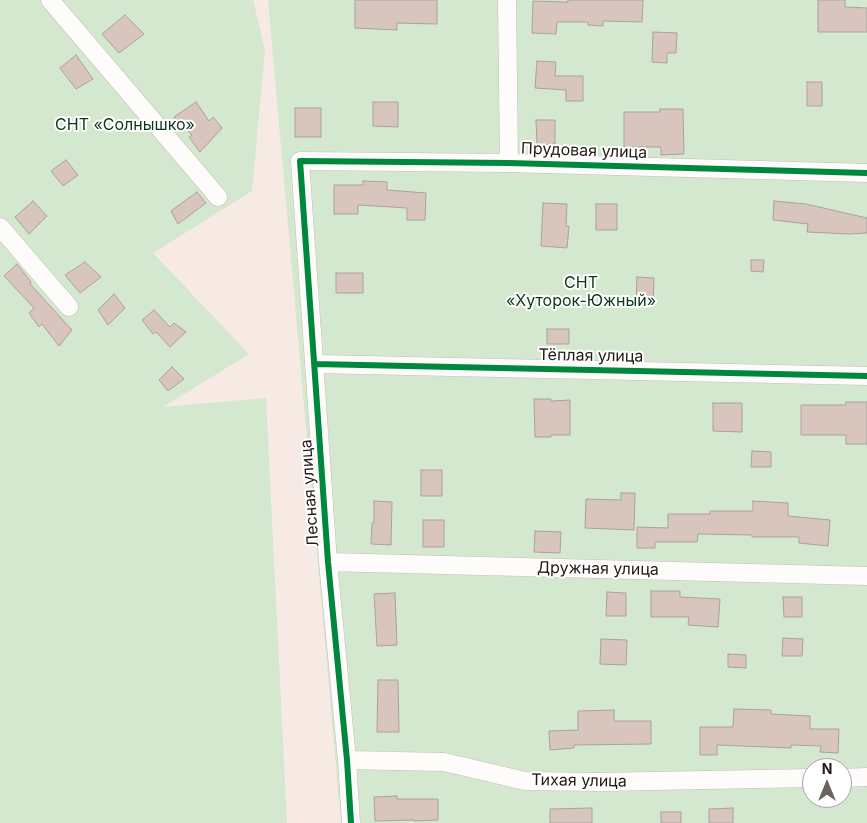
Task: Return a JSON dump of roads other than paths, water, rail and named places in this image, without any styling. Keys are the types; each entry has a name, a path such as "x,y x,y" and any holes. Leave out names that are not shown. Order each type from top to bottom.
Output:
{"street":[{"path":"50,0 218,197"},
{"path":"508,0 509,163"},
{"name":"Прудовая улица","path":"300,161 509,163 867,174"},
{"name":"Лесная улица","path":"300,161 328,562 347,760 351,823"},
{"path":"0,227 68,307"},
{"name":"Тёплая улица","path":"315,364 867,376"},
{"name":"Дружная улица","path":"328,562 867,576"},
{"name":"Тихая улица","path":"347,760 444,762 525,781 599,782 802,778"},
{"path":"852,778 867,777"}],"park label":[{"name":"СНТ «Солнышко»","path":"125,125"},
{"name":"СНТ «Хуторок-Южный»","path":"581,292"}]}
